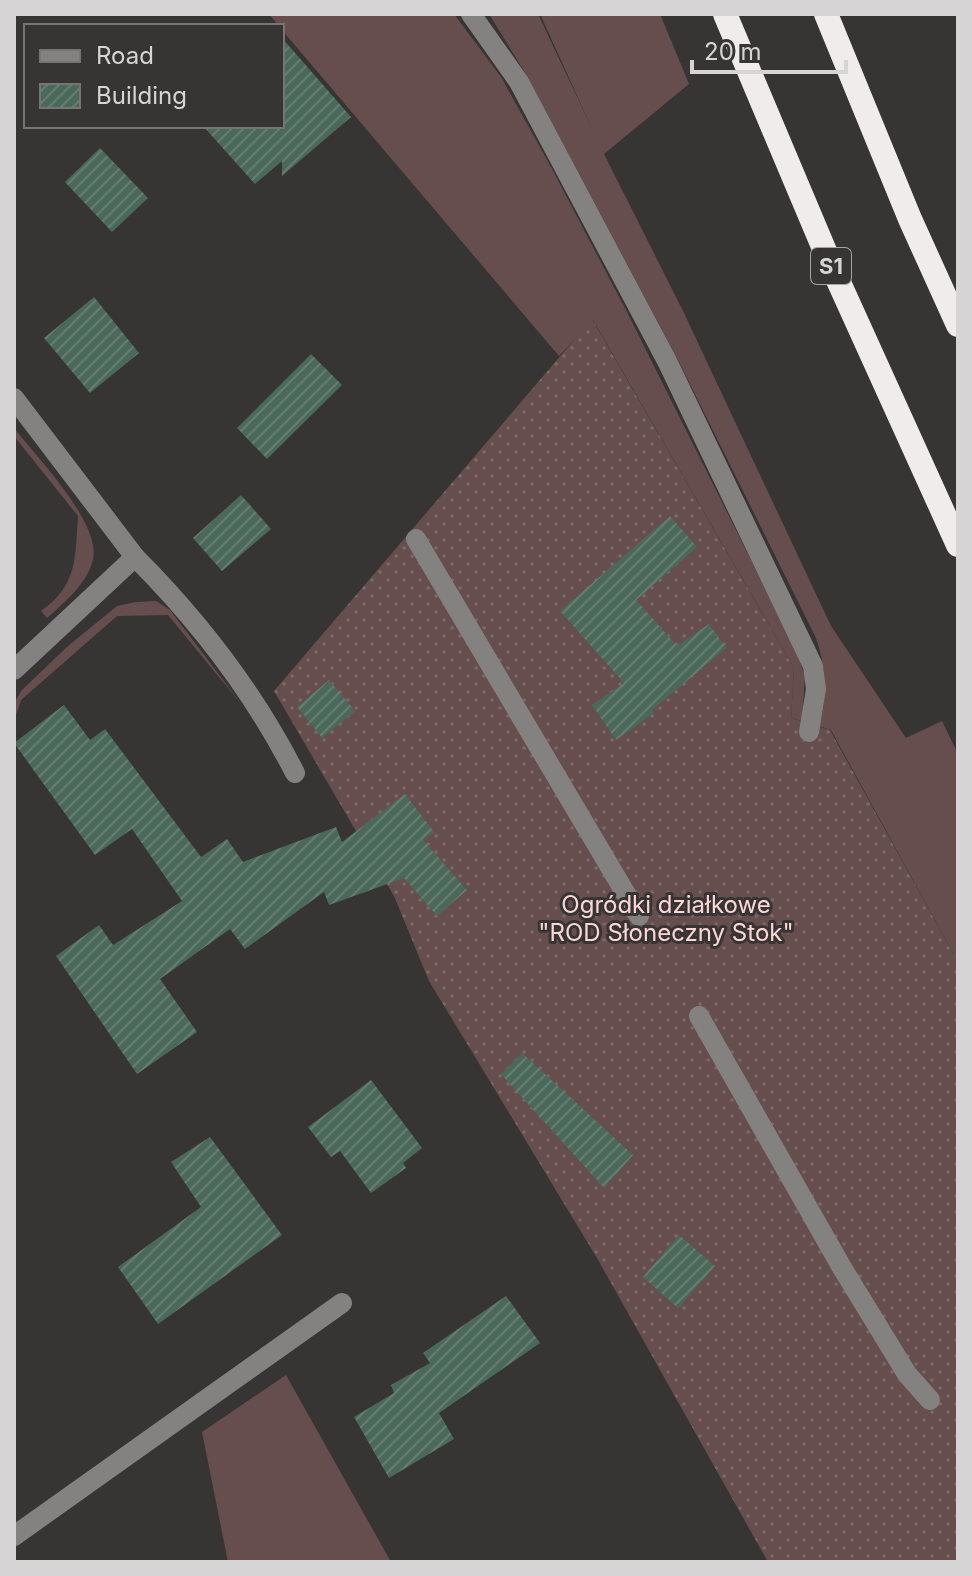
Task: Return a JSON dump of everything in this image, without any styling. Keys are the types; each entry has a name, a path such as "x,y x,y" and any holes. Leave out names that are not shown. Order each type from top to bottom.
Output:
{"highway":[{"name":"S1","path":"725,14 827,256 958,545"},
{"path":"826,14 910,219 958,325"}],"lane":[{"path":"471,14 519,82 667,361 813,666 816,689 809,732"},
{"path":"14,398 135,557 181,603 242,684 270,724 295,773"},
{"path":"416,539 639,916"},
{"path":"14,670 135,557"},
{"path":"699,1016 841,1266 907,1374 930,1400"},
{"path":"14,1536 342,1303"}],"green space":[{"path":"269,14 454,14 501,77 551,167 795,648 805,676 802,721 791,718 794,668 593,320 559,356 284,32 284,24 277,24"},
{"path":"489,14 538,14 593,131 540,14 660,14 689,84 604,154 683,311 831,626 906,738 942,721 958,754 958,962 831,730 819,726 825,682 816,638 677,358 527,76"},
{"name":"Ogródki działkowe \"ROD Słoneczny Stok\"","path":"592,319 794,668 791,718 830,730 958,962 958,1562 768,1562 597,1258 429,981 394,896 274,691"},
{"path":"14,428 65,490 87,527 93,544 93,559 86,576 47,618 41,611 62,591 72,569 78,516 14,436"},
{"path":"156,601 170,610 242,705 168,615 117,616 21,700 14,721 14,703 22,690 68,646 117,606"},
{"path":"286,1375 391,1562 228,1562 202,1432"}],"building":[{"path":"284,40 351,117 282,176 282,161 255,184 205,128 284,128"},
{"path":"100,148 148,198 112,232 65,182"},
{"path":"94,297 139,353 90,393 44,338"},
{"path":"311,354 342,385 267,459 237,428"},
{"path":"241,495 271,529 222,571 193,538"},
{"path":"670,516 697,547 636,600 677,646 709,624 726,648 652,710 654,713 616,740 592,705 624,683 560,611"},
{"path":"329,680 355,711 322,738 297,707"},
{"path":"64,705 90,740 105,729 201,857 227,839 243,862 336,827 342,842 405,794 434,832 423,840 467,890 437,916 404,878 329,905 324,892 245,949 230,929 160,979 197,1032 137,1074 56,956 99,925 113,945 182,901 132,829 95,855 14,743"},
{"path":"522,1053 633,1155 604,1188 501,1074"},
{"path":"371,1080 422,1148 403,1163 406,1168 371,1193 340,1151 331,1157 308,1127"},
{"path":"210,1137 282,1235 158,1324 118,1267 201,1207 171,1162"},
{"path":"679,1235 715,1266 678,1308 643,1277"},
{"path":"506,1296 540,1343 439,1413 454,1439 389,1478 354,1417 394,1393 391,1385 430,1363 423,1353"}]}
